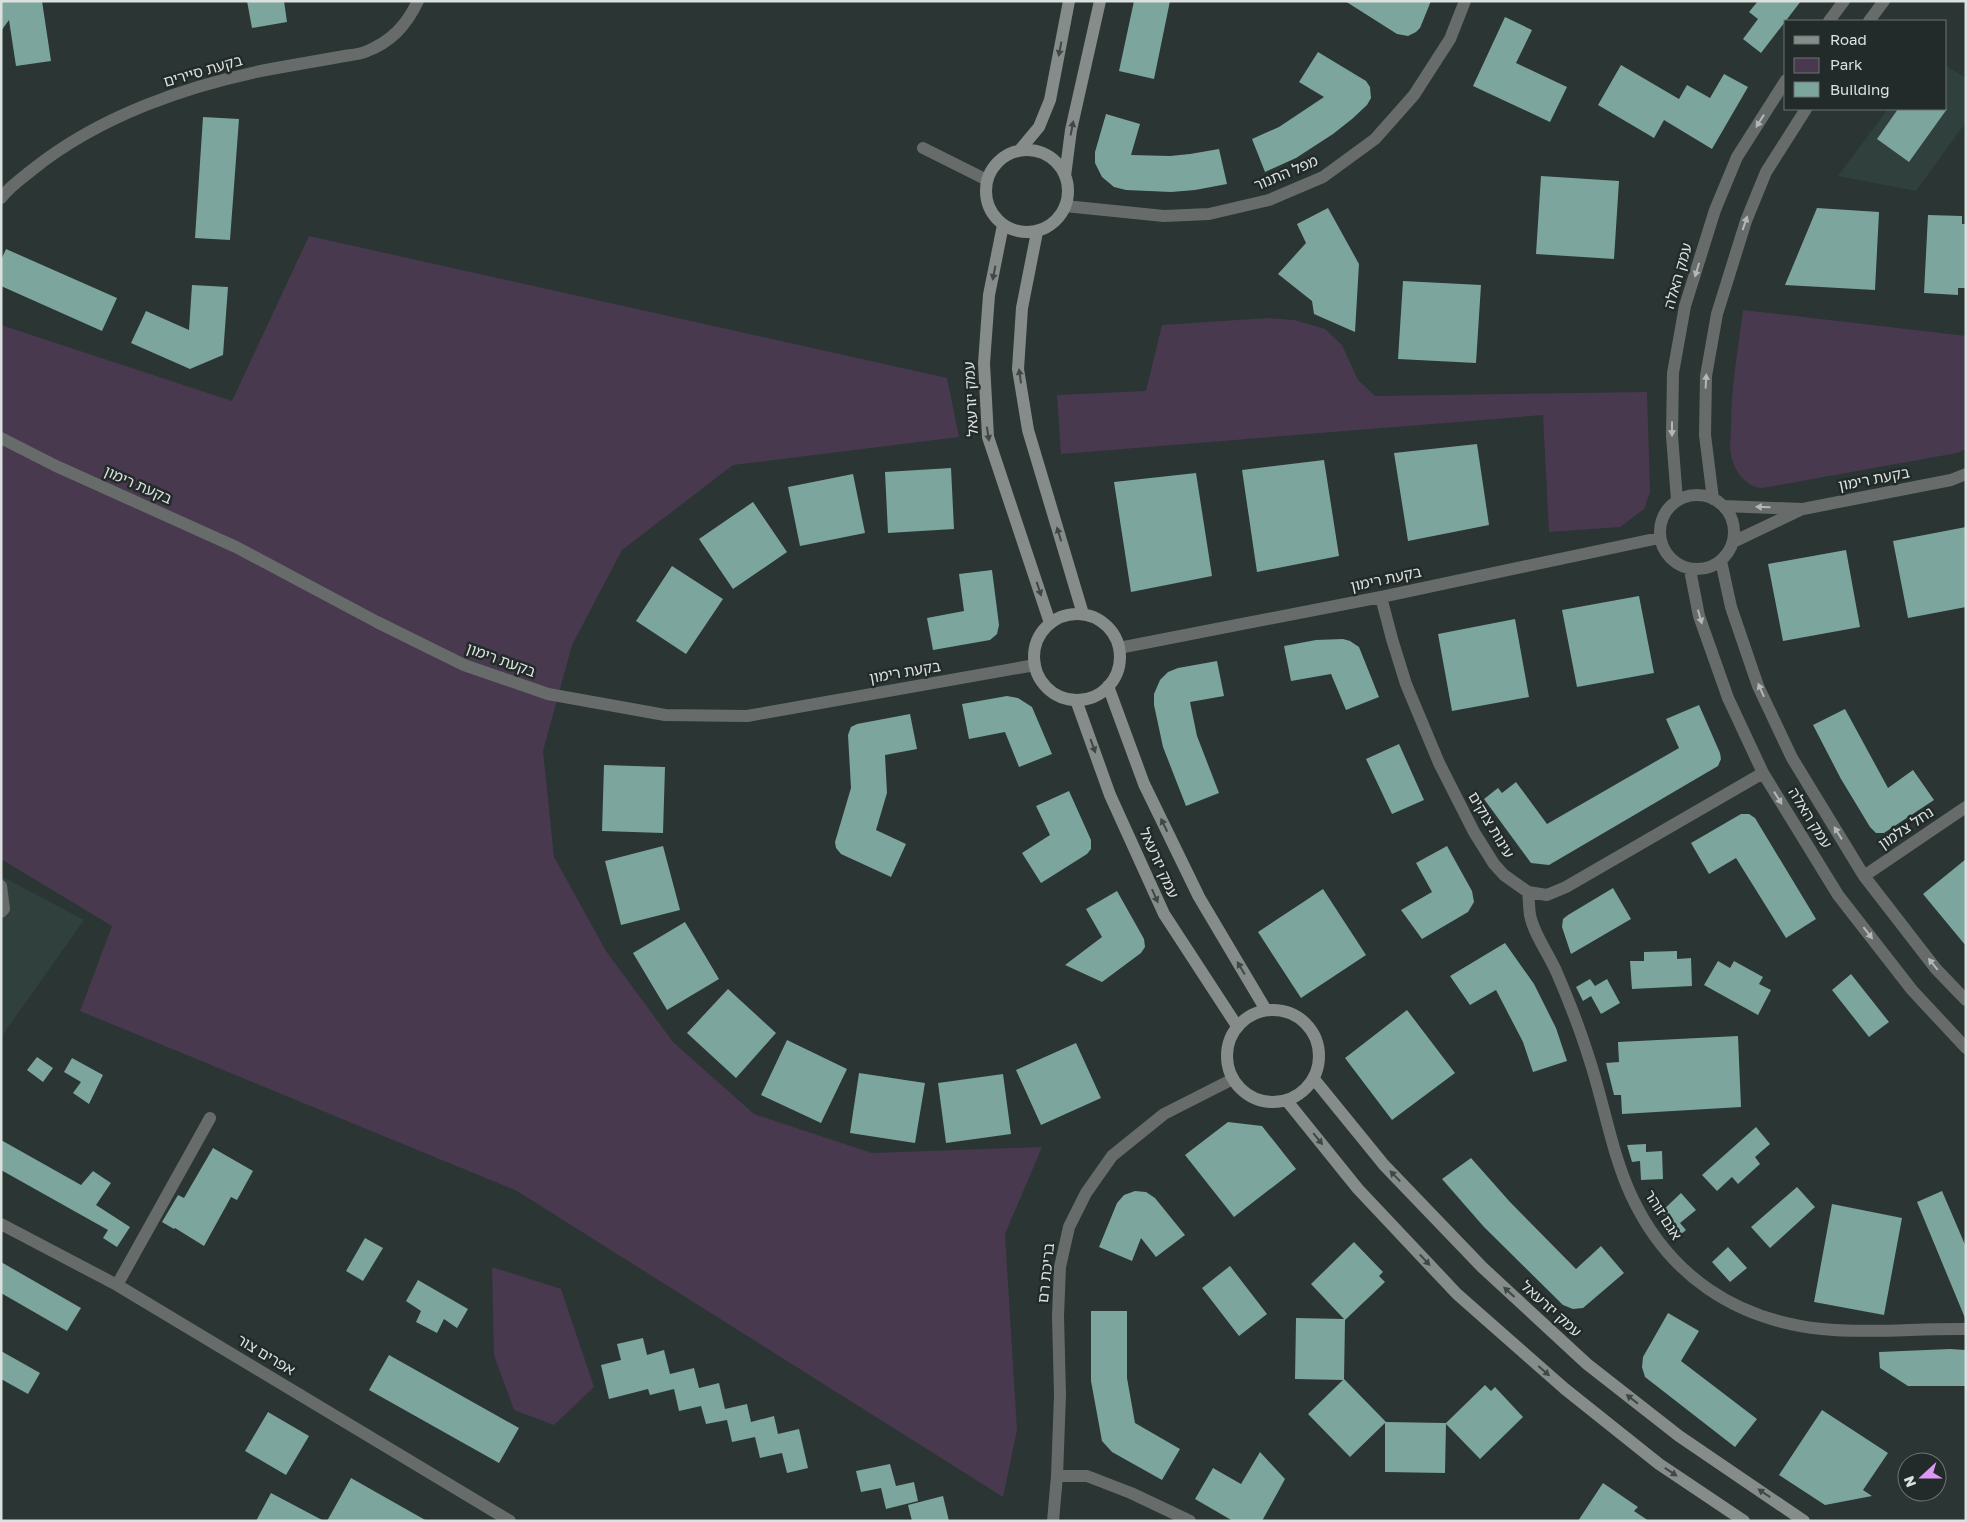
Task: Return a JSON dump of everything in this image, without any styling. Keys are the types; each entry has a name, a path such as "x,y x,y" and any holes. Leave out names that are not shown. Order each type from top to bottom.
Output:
{"main road":[{"path":"1020,150 1039,127 1050,100 1069,1"},
{"path":"1065,176 1060,167 1048,156 1034,150 1020,150 1009,154 999,161 987,180 988,205 1003,225 1019,232 1037,232 1054,222 1065,206 1068,196 1065,176 1071,130 1100,1"},
{"name":"עמק יזרעאל","path":"1003,225 989,295 984,363 988,437 1050,623"},
{"path":"1037,232 1022,308 1018,369 1028,430 1083,614"},
{"path":"1083,614 1098,619 1110,629 1116,638 1119,648 1118,669 1108,686 1094,696 1076,700 1066,698 1049,690 1038,674 1034,653 1036,642 1042,631 1050,623 1066,615 1083,614"},
{"name":"עמק יזרעאל","path":"1108,686 1144,784 1198,897 1266,1010"},
{"name":"עמק יזרעאל","path":"1076,700 1110,795 1164,914 1237,1026"},
{"path":"1266,1010 1292,1013 1303,1020 1312,1029 1318,1041 1320,1054 1314,1079 1302,1092 1287,1101 1275,1103 1262,1101 1240,1089 1233,1079 1228,1066 1227,1052 1230,1038 1237,1026 1250,1016 1266,1010"},
{"name":"עמק יזרעאל","path":"1314,1079 1384,1164 1475,1260 1587,1364 1679,1436 1804,1521"},
{"path":"1287,1101 1358,1189 1457,1294 1565,1389 1659,1464 1744,1521"}],"street":[{"name":"בקעת סיירים","path":"3,192 44,161 96,128 152,104 196,88 269,69 364,52 391,38 410,19 418,1"},
{"name":"מפל התנור","path":"1065,206 1164,216 1209,214 1269,200 1323,177 1375,139 1414,95 1450,39 1466,1"},
{"path":"1830,20 1844,1"},
{"path":"1870,20 1884,1"},
{"name":"עמק האלה","path":"1677,500 1672,436 1673,373 1685,306 1715,210 1737,157 1784,83"},
{"path":"1718,502 1705,435 1706,376 1717,314 1746,221 1766,172 1805,110"},
{"path":"923,148 987,180"},
{"name":"בקעת רימון","path":"1,438 56,466 236,547 377,622 464,665 548,694 665,715 747,716 1035,665"},
{"name":"בקעת רימון","path":"1733,542 1803,509 1951,480 1966,474"},
{"name":"בקעת רימון","path":"1951,480 1966,484"},
{"path":"1695,495 1718,502 1727,510 1734,526 1733,542 1727,554 1712,567 1690,570 1681,567 1667,556 1659,538 1662,516 1677,500 1695,495"},
{"name":"בקעת רימון","path":"1718,502 1803,509"},
{"name":"בקעת רימון","path":"1119,648 1381,597 1659,538"},
{"name":"עמק האלה","path":"1721,561 1731,607 1758,686 1792,758 1864,876 1936,969 1966,1000"},
{"name":"עמק האלה","path":"1690,570 1699,616 1728,698 1763,773 1838,895 1912,990 1966,1048"},
{"name":"עינות צוקים","path":"1381,597 1406,684 1439,763 1474,832 1494,864 1504,875 1528,892"},
{"path":"1528,892 1547,895 1566,887 1763,773"},
{"name":"נחל צלמון","path":"1864,876 1966,807"},
{"path":"1,886 4,909 1,912"},
{"name":"אגם זוהר","path":"1528,892 1530,914 1534,928 1550,957 1575,1014 1591,1062 1616,1152 1631,1194 1651,1230 1673,1260 1705,1288 1738,1307 1780,1322 1823,1329 1966,1329"},
{"name":"בריכת רם","path":"1053,1521 1060,1395 1058,1316 1060,1267 1069,1227 1086,1193 1112,1156 1164,1114 1233,1079"},
{"path":"117,1285 210,1118"},
{"name":"אפרים צור","path":"1,1224 117,1285 494,1517 510,1521"},
{"path":"1057,1476 1087,1476 1131,1493 1190,1521"}],"shaded area":[{"path":"1947,67 1966,78 1966,122 1916,191 1838,176 1887,110 1947,110"},
{"path":"1,876 84,920 1,1037"}],"green space":[{"path":"309,236 947,378 959,437 733,465 622,550 572,645 543,751 554,857 606,951 673,1042 754,1114 872,1153 1042,1147 1005,1234 1017,1430 1003,1497 517,1191 80,1011 112,926 1,859 1,325 232,401"},
{"path":"1743,310 1966,336 1966,449 1957,453 1762,488 1751,485 1735,467 1730,448 1733,383"},
{"path":"1268,318 1294,320 1325,329 1342,345 1358,380 1375,396 1647,392 1650,492 1644,509 1620,527 1549,532 1543,415 1061,454 1057,395 1146,391 1162,325"},
{"path":"492,1267 561,1289 594,1387 554,1425 514,1410 494,1355"}],"building":[{"path":"1,1 42,1 51,61 16,66 9,20 1,31"},
{"path":"247,1 284,1 287,22 252,28"},
{"path":"1134,1 1170,1 1154,79 1119,71"},
{"path":"1345,1 1431,1 1420,28 1408,36 1397,34"},
{"path":"1758,1 1801,1 1786,20 1784,20 1784,23 1761,53 1743,39 1758,19 1749,12"},
{"path":"1505,17 1532,30 1516,63 1567,87 1550,122 1473,86"},
{"path":"1318,52 1366,81 1370,87 1371,98 1367,105 1333,134 1296,158 1265,172 1252,139 1279,127 1324,97 1299,82"},
{"path":"1621,65 1679,99 1687,85 1710,98 1724,74 1748,87 1712,149 1664,120 1654,138 1598,105"},
{"path":"1897,110 1946,110 1909,162 1877,139"},
{"path":"1106,114 1140,124 1131,155 1170,156 1219,149 1227,184 1171,192 1126,190 1114,187 1102,177 1095,163 1095,152"},
{"path":"203,117 239,119 230,240 195,238"},
{"path":"1541,176 1619,181 1614,259 1536,254"},
{"path":"1328,208 1359,264 1355,332 1314,314 1312,301 1278,274 1306,243 1297,224"},
{"path":"1817,208 1879,212 1875,290 1785,285"},
{"path":"1928,215 1962,216 1962,224 1966,224 1966,288 1958,288 1958,295 1924,293"},
{"path":"6,249 117,298 102,331 1,286 1,260"},
{"path":"1403,281 1481,285 1476,363 1398,359"},
{"path":"192,285 228,287 223,355 190,369 131,343 146,311 189,330"},
{"path":"1477,444 1489,525 1408,541 1394,453"},
{"path":"1324,460 1339,556 1257,572 1242,470"},
{"path":"951,468 954,529 888,533 885,472"},
{"path":"1196,473 1212,576 1131,592 1114,482"},
{"path":"853,474 865,533 800,546 788,487"},
{"path":"753,502 787,552 733,589 699,539"},
{"path":"1966,527 1966,607 1908,618 1893,541"},
{"path":"1846,550 1860,627 1783,641 1768,564"},
{"path":"672,566 723,599 686,654 636,621"},
{"path":"992,570 999,625 997,634 990,640 933,650 927,618 964,611 959,574"},
{"path":"1639,596 1654,673 1577,687 1562,610"},
{"path":"1515,619 1529,697 1452,711 1438,634"},
{"path":"1343,639 1359,647 1379,697 1346,710 1331,674 1291,681 1284,646 1316,640"},
{"path":"1217,661 1224,696 1190,702 1197,736 1219,793 1186,806 1163,747 1154,705 1154,694 1160,680 1168,672 1178,668"},
{"path":"1007,696 1018,698 1032,707 1052,754 1019,767 1005,732 969,739 962,704"},
{"path":"1699,705 1720,753 1721,759 1718,766 1549,865 1531,863 1484,799 1498,788 1502,793 1516,782 1547,824 1679,748 1666,719"},
{"path":"1845,709 1888,788 1913,770 1934,800 1884,833 1876,833 1870,827 1841,779 1813,725"},
{"path":"910,714 917,749 885,755 887,793 876,830 906,844 891,877 841,854 836,848 835,842 851,788 848,735 851,727 857,724"},
{"path":"1399,744 1424,800 1392,814 1366,759"},
{"path":"604,765 665,767 663,833 602,831"},
{"path":"1069,791 1091,840 1091,849 1087,854 1041,883 1022,853 1050,835 1036,806"},
{"path":"1741,814 1749,814 1755,818 1816,919 1786,938 1736,858 1709,874 1691,843"},
{"path":"663,846 680,910 621,925 605,861"},
{"path":"1447,846 1472,891 1474,902 1468,912 1422,939 1401,910 1432,892 1416,863"},
{"path":"1966,859 1966,946 1923,894"},
{"path":"1613,888 1631,919 1571,954 1562,927 1563,919"},
{"path":"1323,889 1366,955 1301,998 1258,932"},
{"path":"1117,891 1144,939 1145,947 1141,953 1102,982 1065,965 1102,937 1086,909"},
{"path":"685,922 719,979 667,1010 633,953"},
{"path":"1505,943 1534,984 1556,1028 1567,1061 1533,1072 1523,1042 1496,990 1470,1005 1450,976"},
{"path":"1677,951 1677,959 1691,958 1692,986 1632,989 1630,961 1644,961 1644,952"},
{"path":"1718,961 1730,968 1734,961 1763,977 1759,984 1771,990 1758,1015 1704,985"},
{"path":"1851,974 1889,1022 1869,1037 1832,990"},
{"path":"1590,979 1595,986 1607,979 1620,1003 1601,1014 1591,996 1583,1001 1576,987"},
{"path":"728,989 776,1033 736,1078 687,1033"},
{"path":"1407,1010 1455,1073 1392,1120 1345,1058"},
{"path":"1738,1036 1741,1107 1622,1114 1621,1095 1614,1095 1606,1063 1619,1062 1618,1042"},
{"path":"787,1040 847,1069 821,1123 761,1095"},
{"path":"1076,1043 1101,1098 1041,1125 1016,1070"},
{"path":"37,1057 53,1068 43,1082 27,1070"},
{"path":"72,1058 103,1075 89,1104 73,1093 81,1082 64,1072"},
{"path":"859,1073 925,1083 915,1143 850,1133"},
{"path":"1003,1074 1011,1134 946,1143 938,1083"},
{"path":"1228,1122 1262,1126 1296,1169 1234,1217 1185,1155"},
{"path":"1756,1127 1770,1144 1755,1157 1760,1164 1738,1184 1732,1177 1717,1191 1702,1175"},
{"path":"1,1140 81,1185 93,1171 111,1183 96,1205 130,1227 117,1247 103,1238 108,1230 1,1170"},
{"path":"1646,1144 1646,1152 1662,1151 1663,1179 1641,1180 1640,1161 1632,1162 1627,1145"},
{"path":"213,1148 253,1171 237,1200 231,1197 204,1246 162,1222 178,1195 184,1198"},
{"path":"1471,1158 1510,1202 1576,1269 1601,1246 1624,1273 1583,1308 1573,1309 1563,1305 1484,1227 1442,1179"},
{"path":"1797,1187 1815,1207 1770,1248 1751,1227"},
{"path":"1135,1191 1146,1192 1155,1198 1185,1235 1156,1257 1141,1238 1132,1261 1099,1247 1117,1203 1124,1195"},
{"path":"1942,1191 1966,1247 1965,1318 1917,1202"},
{"path":"1681,1193 1696,1210 1680,1223 1686,1230 1674,1240 1664,1227 1670,1222 1661,1212"},
{"path":"1832,1204 1902,1218 1884,1315 1814,1302"},
{"path":"365,1238 383,1248 363,1281 346,1271"},
{"path":"1354,1242 1383,1272 1379,1276 1385,1282 1345,1320 1344,1379 1386,1422 1446,1423 1485,1385 1491,1391 1495,1387 1523,1417 1480,1459 1446,1424 1445,1473 1385,1472 1385,1423 1350,1457 1308,1414 1343,1380 1295,1379 1296,1318 1344,1319 1311,1284"},
{"path":"1728,1247 1747,1268 1730,1282 1712,1262"},
{"path":"1,1262 81,1308 67,1331 1,1293"},
{"path":"1230,1266 1267,1314 1239,1336 1202,1288"},
{"path":"418,1280 468,1309 457,1328 444,1319 437,1333 416,1322 421,1311 406,1301"},
{"path":"1091,1311 1127,1311 1127,1378 1135,1423 1180,1449 1162,1480 1112,1452 1102,1441 1091,1381"},
{"path":"1668,1313 1699,1331 1681,1361 1757,1419 1735,1447 1645,1377 1642,1367 1643,1357"},
{"path":"643,1338 647,1355 664,1350 670,1374 694,1368 699,1388 719,1383 725,1409 747,1404 751,1422 774,1416 778,1434 799,1429 808,1468 787,1473 782,1453 760,1458 755,1437 732,1442 727,1420 706,1424 701,1406 679,1411 674,1389 650,1395 648,1389 609,1399 601,1365 621,1360 617,1344"},
{"path":"1966,1350 1966,1386 1908,1386 1880,1368 1879,1352"},
{"path":"1,1351 40,1373 28,1394 1,1379"},
{"path":"389,1355 519,1428 499,1463 369,1390"},
{"path":"1822,1410 1888,1453 1863,1490 1872,1496 1825,1505 1779,1475"},
{"path":"268,1412 309,1436 286,1475 245,1451"},
{"path":"1260,1452 1285,1479 1262,1521 1233,1521 1195,1499 1213,1468 1241,1484"},
{"path":"890,1464 896,1486 914,1482 918,1501 886,1509 881,1488 861,1492 856,1471"},
{"path":"351,1478 427,1521 327,1521"},
{"path":"1603,1483 1638,1507 1634,1511 1649,1521 1578,1521"},
{"path":"271,1493 324,1521 256,1521"},
{"path":"943,1496 949,1521 912,1521 908,1505"}]}
